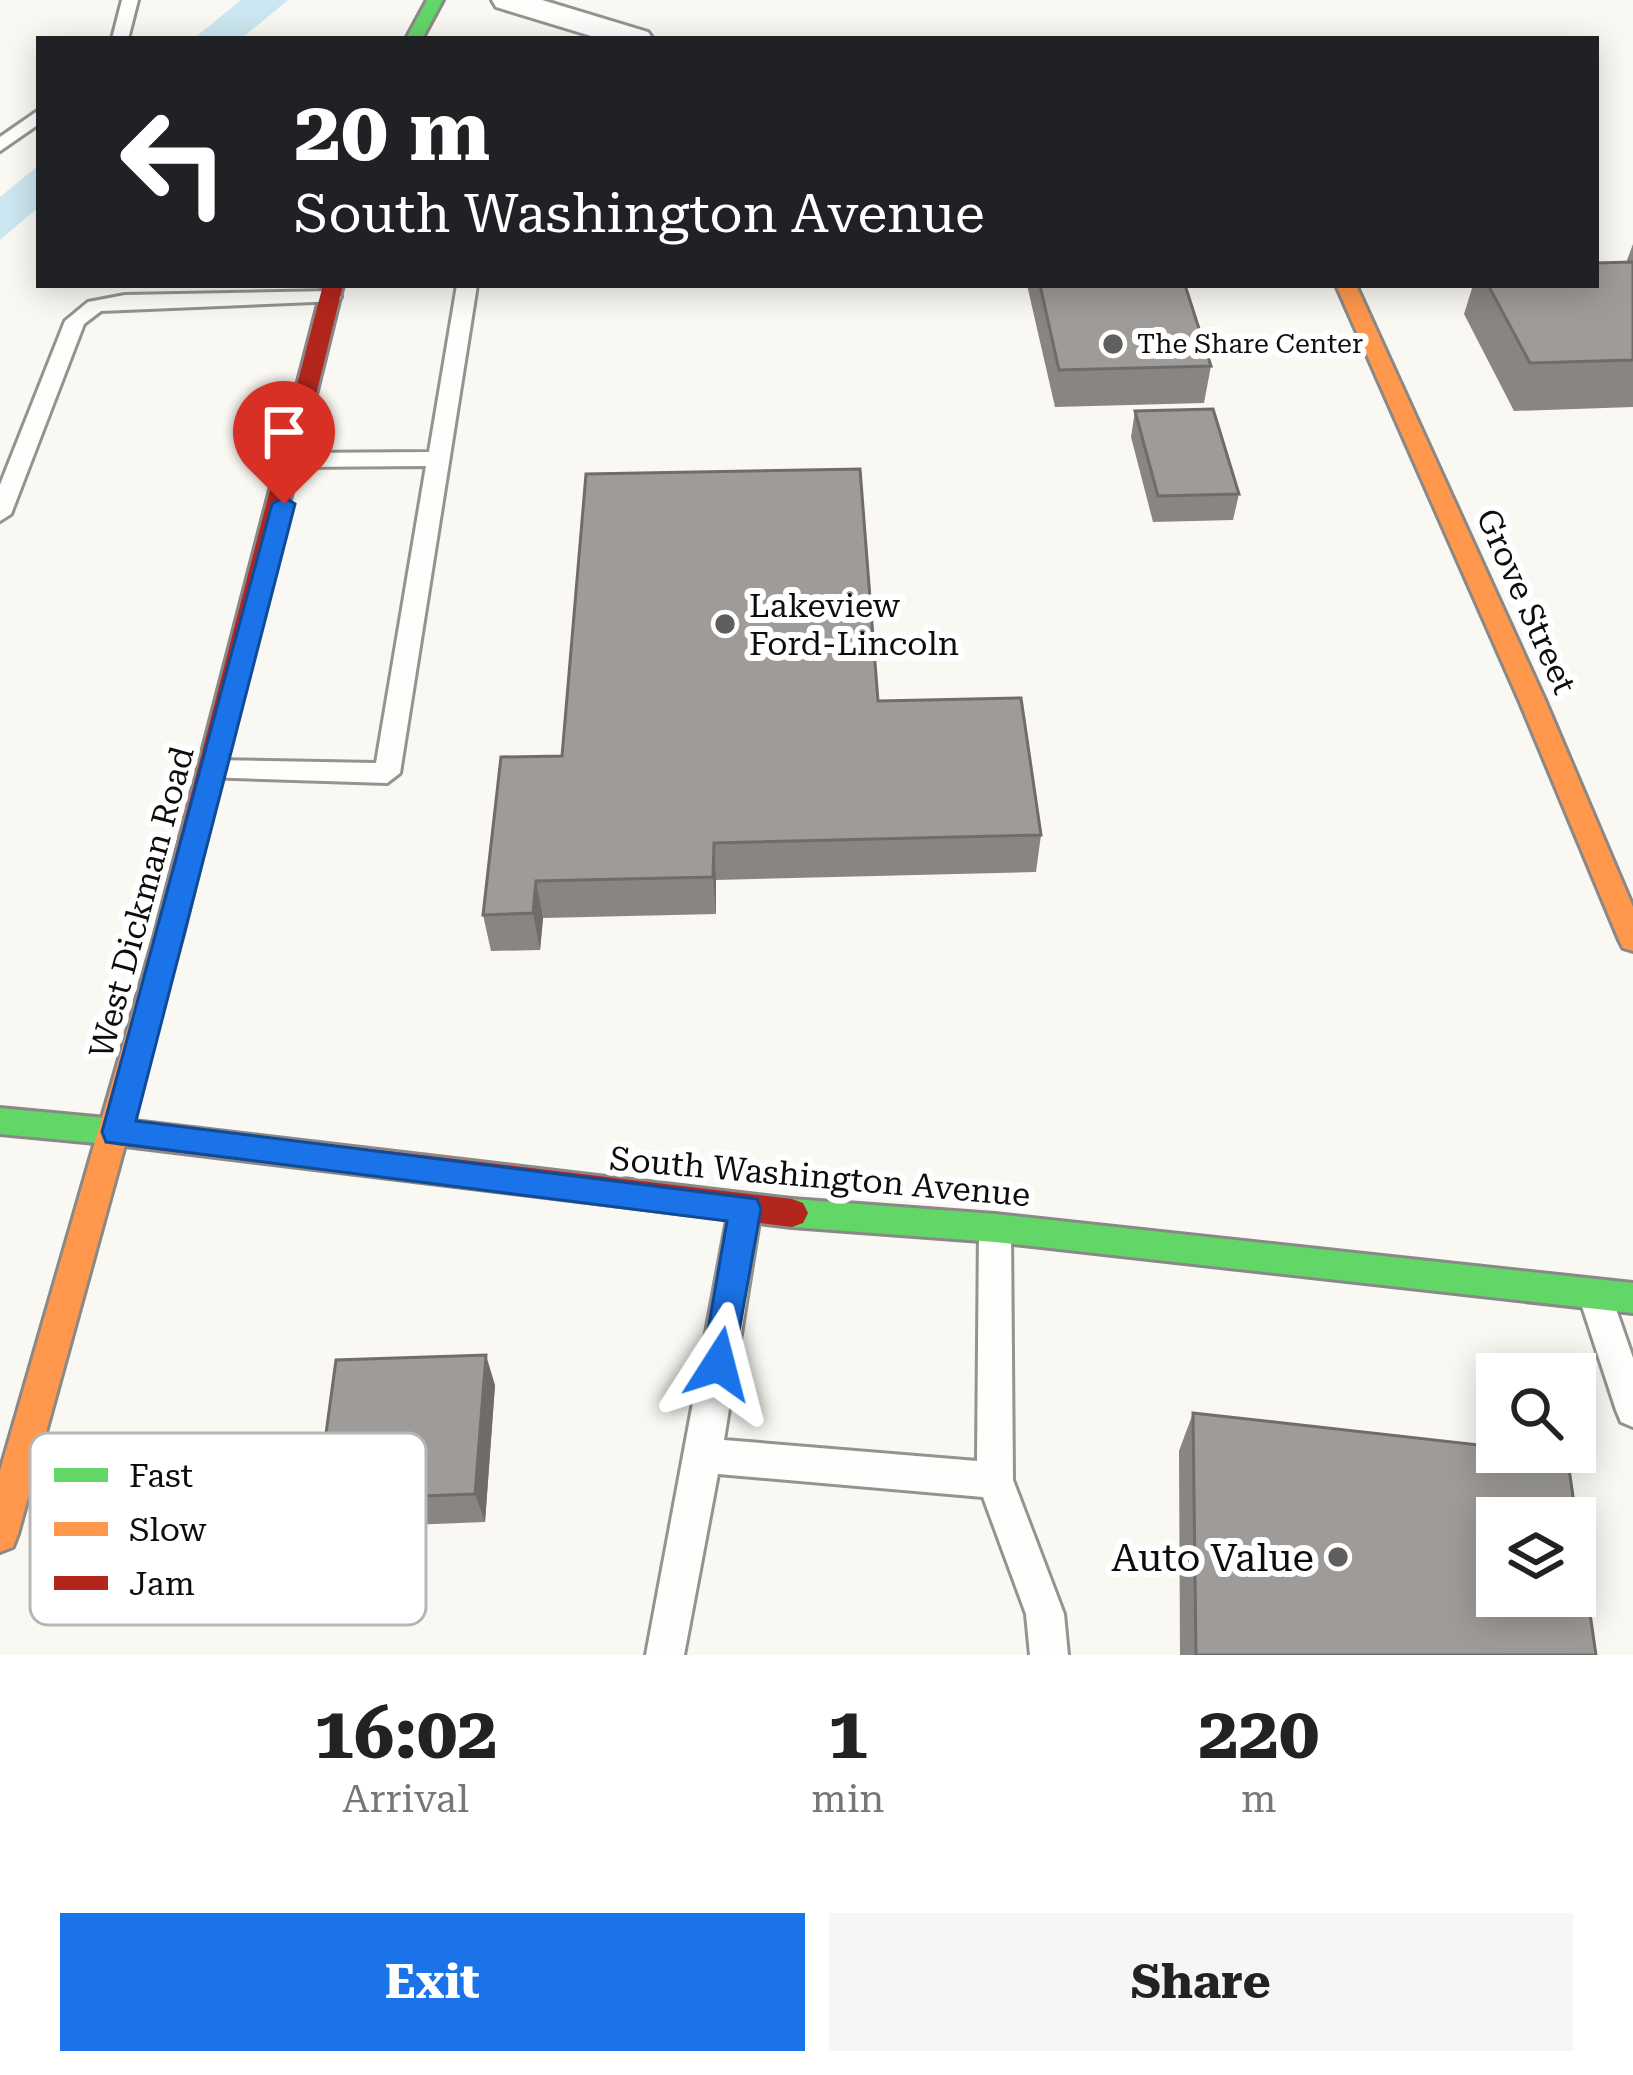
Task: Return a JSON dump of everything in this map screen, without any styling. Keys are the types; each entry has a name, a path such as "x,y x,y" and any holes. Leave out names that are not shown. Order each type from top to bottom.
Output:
{"street":[{"path":"416,36 435,0"},
{"path":"508,0 626,36"},
{"name":"Grove Street","path":"1348,289 1633,940"},
{"name":"West Dickman Road","path":"0,1534 117,1132 295,460 332,291"},
{"name":"South Washington Avenue","path":"0,1120 745,1209 995,1228 1633,1298"}],"lane":[{"path":"121,36 130,0"},
{"path":"0,146 36,117"},
{"path":"213,770 388,773 467,288"},
{"path":"0,514 75,321 94,306 332,291"},
{"path":"295,460 439,459"},
{"path":"665,1655 745,1209"},
{"path":"995,1228 995,1480 1045,1614 1049,1655"},
{"path":"1594,1294 1633,1410"},
{"path":"704,1456 995,1480"}],"water":[{"path":"241,0 288,0 245,36 197,36"},
{"path":"36,167 36,210 0,240 0,197"}],"building":[{"path":"1633,262 1633,360 1530,363 1490,288 1599,288 1599,263"},
{"name":"The Share Center","path":"1041,288 1186,288 1211,366 1059,370"},
{"path":"1213,409 1239,494 1158,496 1135,411"},
{"name":"Lakeview Ford-Lincoln","path":"860,469 878,701 1021,698 1041,835 714,843 713,877 536,881 533,913 483,915 501,757 562,756 586,474"},
{"path":"486,1355 475,1494 426,1496 426,1433 326,1433 336,1360"},
{"name":"Auto Value","path":"1193,1413 1476,1445 1476,1473 1570,1473 1573,1497 1476,1497 1476,1617 1590,1617 1596,1655 1196,1655"}],"traffic: fast":[{"path":"416,36 435,0"},
{"path":"0,1121 117,1132"},
{"path":"792,1213 995,1228 1633,1298"}],"traffic: slow":[{"path":"1347,288 1532,700 1633,940"},
{"path":"0,1534 169,934"}],"traffic: jam":[{"path":"169,934 332,288"},
{"path":"117,1132 792,1213"}],"place":[{"name":"The Share Center","path":"1113,344"},
{"name":"Lakeview Ford-Lincoln","path":"725,624"},
{"name":"Auto Value","path":"1338,1557"}],"route":[{"path":"284,504 117,1132 745,1209 719,1364"}]}
